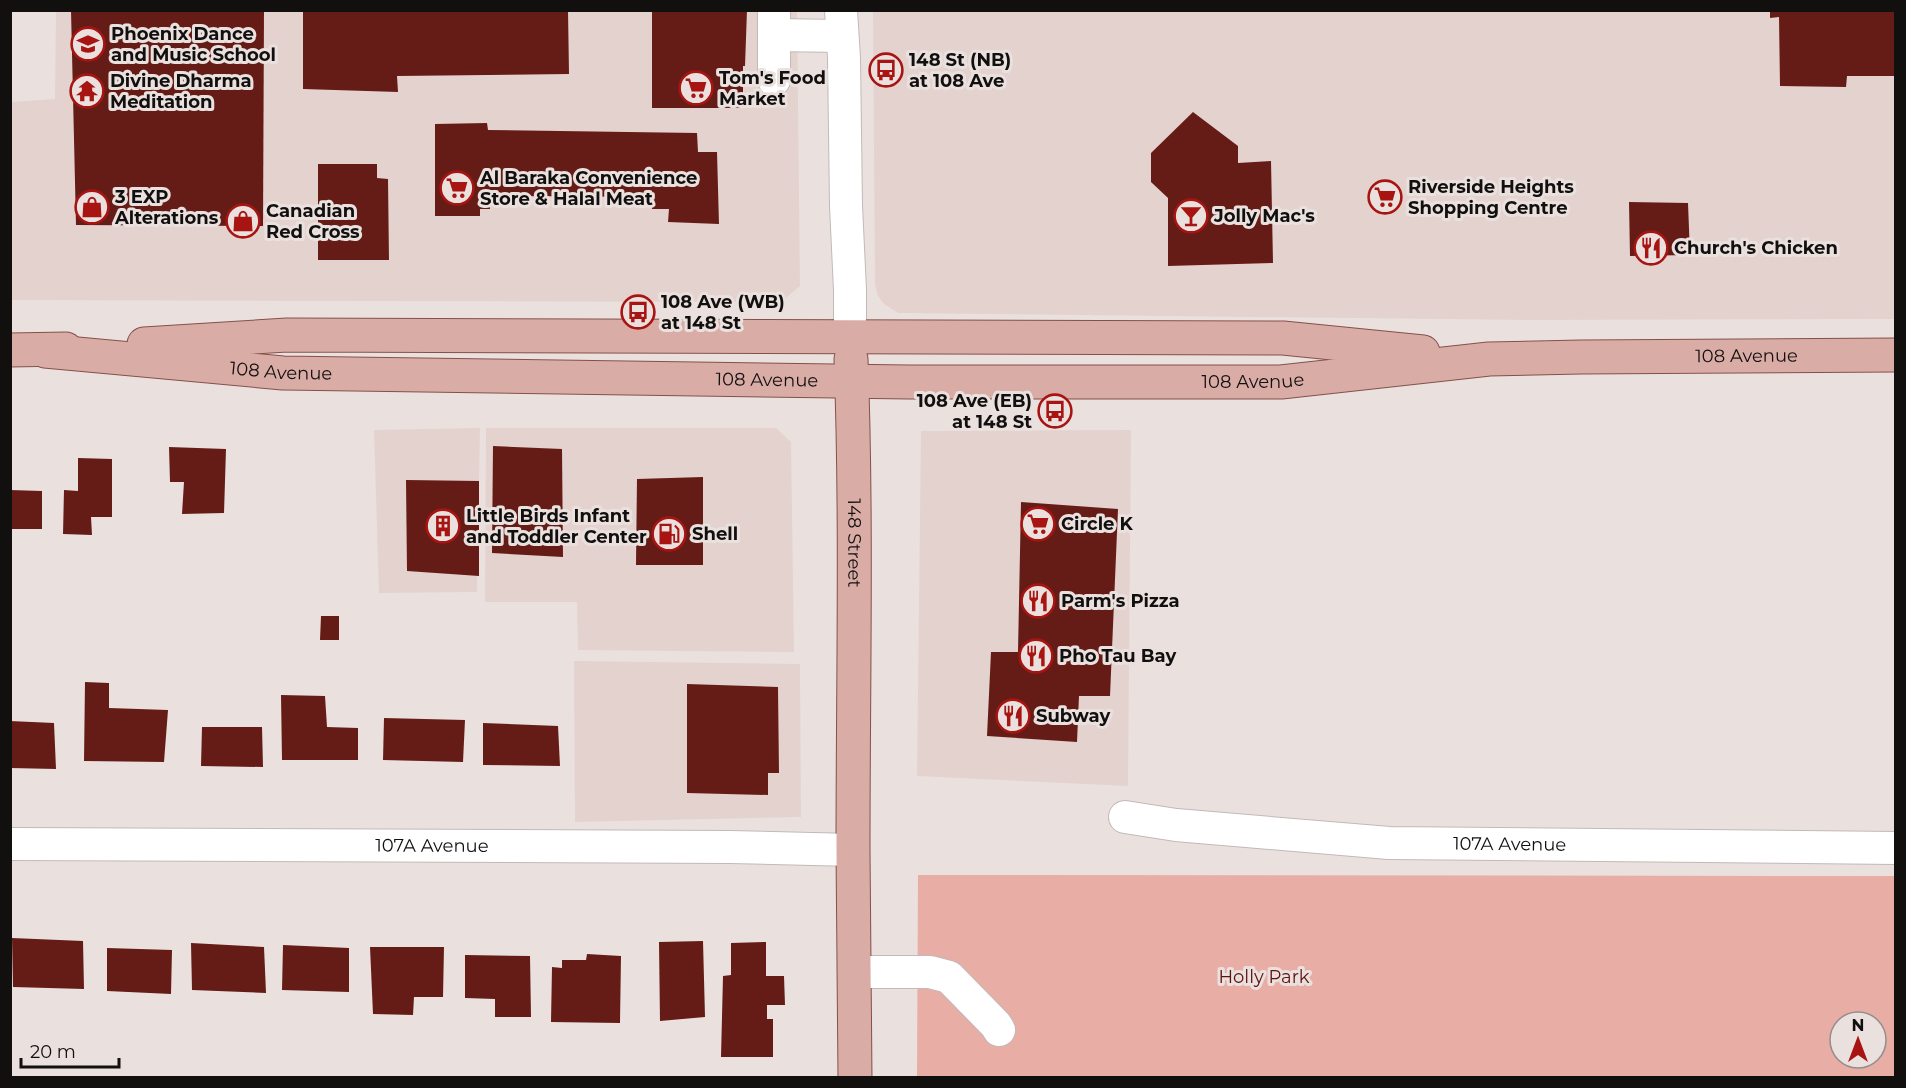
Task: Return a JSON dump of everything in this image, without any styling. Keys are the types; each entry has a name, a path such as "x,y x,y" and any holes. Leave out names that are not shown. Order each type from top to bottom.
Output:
{"main road":[{"name":"108 Avenue","path":"45,351 286,335 1283,338 1489,359"},
{"name":"148 Street","path":"850,336 856,574 853,850 855,1077"},
{"name":"108 Avenue","path":"10,350 45,351 283,373 852,381 1281,382 1489,359 1592,356 1896,355"}],"street":[{"path":"774,80 774,22 841,23"},
{"name":"148 Street","path":"841,23 844,58 850,336"},
{"name":"107A Avenue","path":"1125,817 1176,825 1389,843 1896,848"},
{"name":"107A Avenue","path":"10,844 719,847 853,850"},
{"path":"854,972 930,972 949,977 999,1030"}],"shaded area":[{"path":"56,11 797,11 800,286 781,302 11,300 10,102 55,99"},
{"name":"Riverside Heights Shopping Centre","path":"873,11 1895,11 1895,319 1532,320 898,313 884,304 878,296 875,285"},
{"path":"480,428 477,592 379,593 374,430"},
{"path":"486,428 776,428 791,442 794,652 578,650 577,602 485,602"},
{"path":"1131,430 1128,786 917,776 921,431"},
{"path":"574,661 800,664 801,817 575,822"}],"green space":[{"name":"Holly Park","path":"918,875 1895,876 1895,1077 917,1078"}],"building":[{"path":"71,10 264,10 263,226 76,225"},
{"path":"303,10 568,10 569,74 397,76 398,92 303,89"},
{"path":"652,10 747,10 743,108 652,108"},
{"path":"1770,10 1896,10 1896,76 1847,76 1846,87 1780,86 1779,17 1770,18"},
{"path":"1193,112 1238,146 1238,163 1271,161 1273,263 1168,266 1168,198 1151,182 1151,153"},
{"path":"487,123 488,130 697,133 698,152 717,152 719,224 668,222 669,209 652,209 652,197 490,196 490,209 480,209 480,216 435,216 435,124"},
{"path":"318,164 377,164 377,178 388,179 389,260 318,260"},
{"path":"1629,202 1688,203 1690,255 1630,256"},
{"path":"493,446 562,449 563,557 492,553"},
{"path":"169,447 226,449 224,513 182,514 184,482 170,482"},
{"path":"78,458 112,459 112,517 91,517 92,535 63,534 64,490 78,491"},
{"path":"703,477 703,565 636,565 637,479"},
{"name":"Little Birds Infant and Toddler Center","path":"406,480 479,481 479,576 407,571"},
{"path":"10,490 42,491 42,529 10,529"},
{"path":"1021,502 1118,509 1110,696 1079,696 1077,742 987,736 991,652 1018,652"},
{"path":"321,616 339,616 339,640 320,640"},
{"path":"85,682 109,683 109,708 168,710 164,762 84,761"},
{"path":"687,684 778,687 779,773 768,773 768,795 687,793"},
{"path":"281,695 325,696 327,727 358,728 358,760 282,760"},
{"path":"384,718 465,720 463,762 383,760"},
{"path":"10,721 54,723 56,769 10,768"},
{"path":"483,723 558,726 560,766 483,765"},
{"path":"202,727 262,727 263,767 201,766"},
{"path":"12,938 83,941 84,989 13,987"},
{"path":"703,941 705,1017 660,1021 659,942"},
{"path":"766,942 766,976 784,976 785,1005 767,1005 767,1019 773,1019 773,1057 721,1057 723,976 731,975 731,943"},
{"path":"191,943 264,947 266,993 192,990"},
{"path":"283,945 349,948 349,992 282,990"},
{"path":"370,947 444,947 443,997 414,997 413,1015 373,1014"},
{"path":"107,948 172,950 171,994 107,991"},
{"path":"587,954 621,956 620,1023 551,1022 552,967 562,968 562,960 586,960"},
{"path":"465,955 530,956 531,1017 495,1017 495,999 465,998"}],"place":[{"name":"Phoenix Dance and Music School","path":"88,44"},
{"name":"148 St (NB) at 108 Ave","path":"886,70"},
{"name":"Tom's Food Market","path":"696,88"},
{"name":"Divine Dharma Meditation","path":"87,91"},
{"name":"Al Baraka Convenience Store & Halal Meat","path":"457,188"},
{"name":"Riverside Heights Shopping Centre","path":"1385,197"},
{"name":"3 EXP Alterations","path":"92,207"},
{"name":"Jolly Mac's","path":"1191,216"},
{"name":"Canadian Red Cross","path":"243,221"},
{"name":"Church's Chicken","path":"1651,248"},
{"name":"108 Ave (WB) at 148 St","path":"638,312"},
{"name":"108 Ave (EB) at 148 St","path":"1055,411"},
{"name":"Circle K","path":"1038,524"},
{"name":"Little Birds Infant and Toddler Center","path":"443,526"},
{"name":"Shell","path":"669,534"},
{"name":"Parm's Pizza","path":"1038,601"},
{"name":"Pho Tau Bay","path":"1036,656"},
{"name":"Subway","path":"1013,716"}]}
